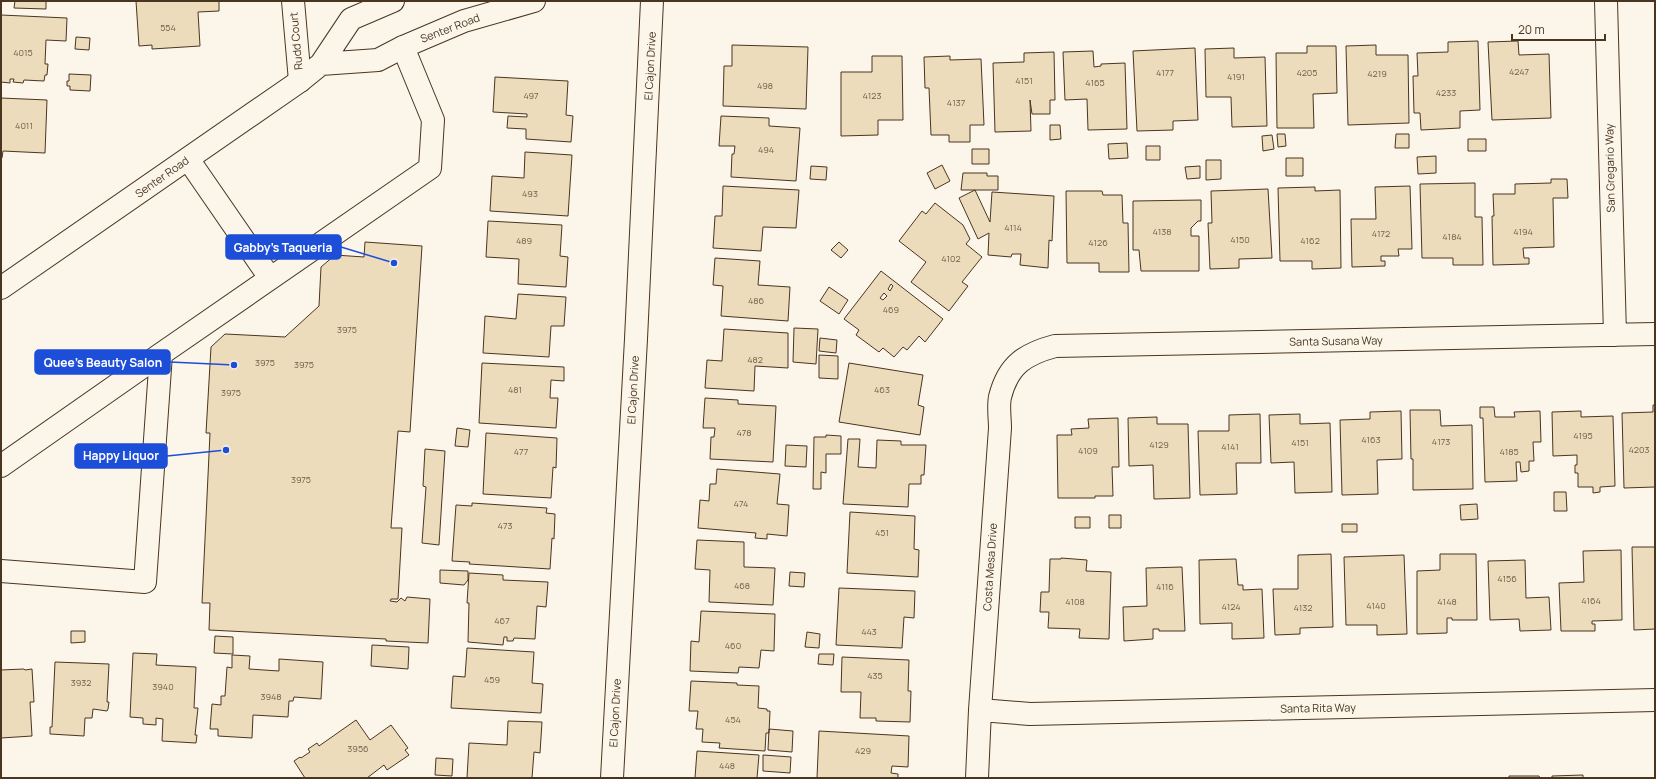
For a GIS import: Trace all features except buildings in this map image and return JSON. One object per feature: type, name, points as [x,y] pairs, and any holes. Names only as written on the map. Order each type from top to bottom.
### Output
[{"type":"street","name":"Rudd Court","points":[[293,1],[300,81]]},
{"type":"street","name":"Senter Road","points":[[1,288],[300,81],[321,64],[351,19],[393,1]]},
{"type":"street","name":"Senter Road","points":[[321,64],[378,60],[403,47],[464,21],[534,1]]},
{"type":"street","name":"El Cajon Drive","points":[[612,778],[636,347],[652,1]]},
{"type":"street","name":"San Gregario Way","points":[[1606,1],[1615,335]]},
{"type":"street","points":[[1,466],[430,168],[433,120],[403,47]]},
{"type":"street","points":[[188,159],[270,278]]},
{"type":"street","name":"Santa Susana Way","points":[[1020,361],[1036,351],[1055,346],[1655,334]]},
{"type":"street","points":[[1,571],[145,582],[161,354]]},
{"type":"street","name":"Costa Mesa Drive","points":[[977,778],[980,710],[1000,428],[1000,398],[1009,376],[1020,361]]},
{"type":"street","name":"Santa Rita Way","points":[[980,710],[1038,714],[1655,700]]},
{"type":"place","name":"Gabby's Taqueria","points":[[394,263]]},
{"type":"place","name":"Quee’s Beauty Salon","points":[[234,365]]},
{"type":"place","name":"Happy Liquor","points":[[226,450]]}]
